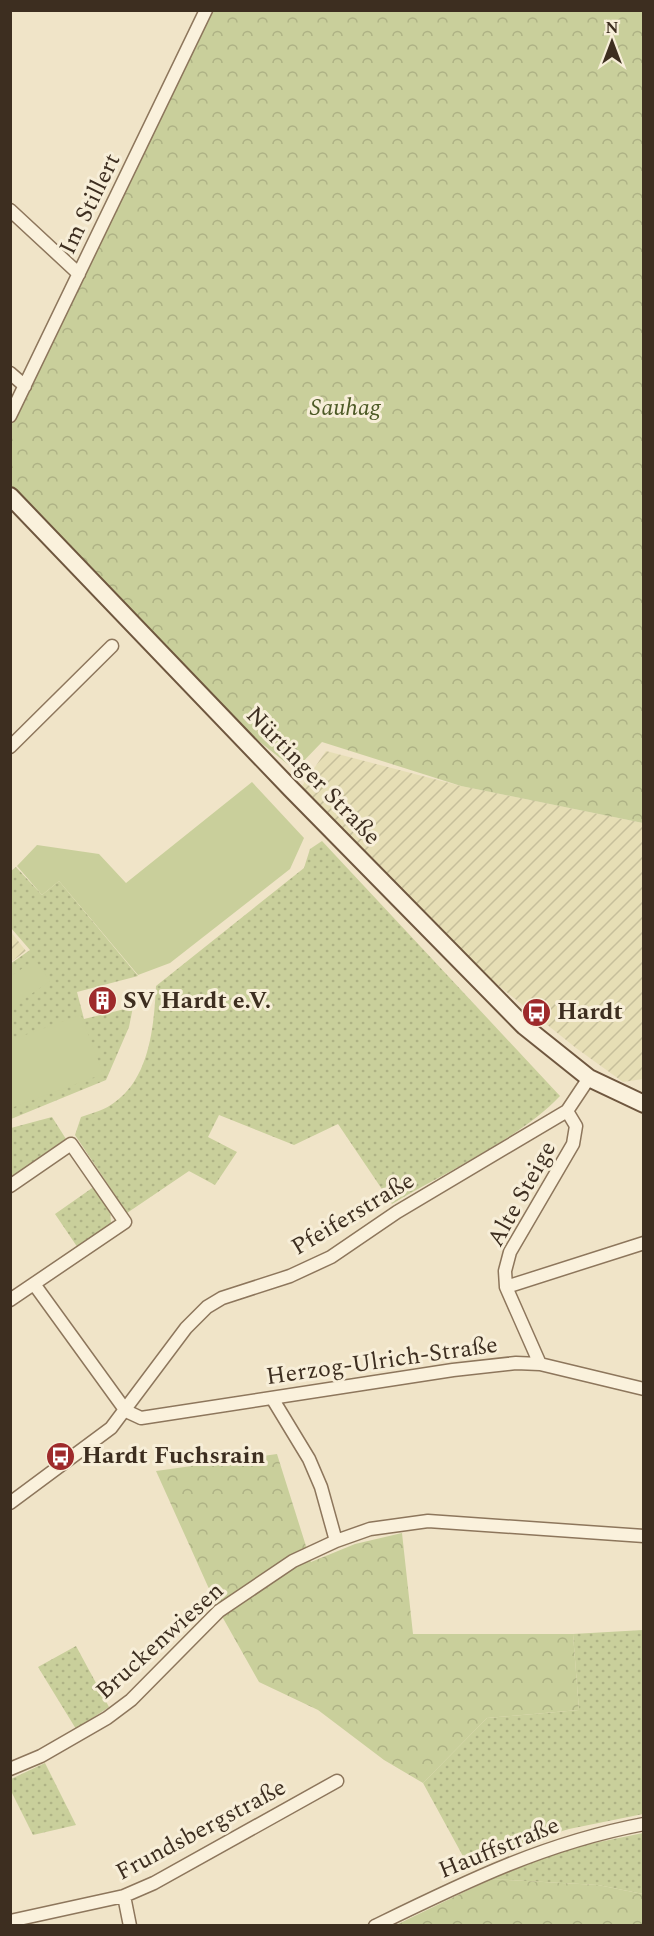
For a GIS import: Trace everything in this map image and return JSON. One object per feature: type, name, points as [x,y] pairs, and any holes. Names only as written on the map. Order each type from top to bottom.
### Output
[{"type":"main road","name":"Nürtinger Straße","points":[[10,496],[524,1026],[589,1078],[644,1104]]},
{"type":"street","name":"Im Stillert","points":[[10,416],[206,10]]},
{"type":"street","points":[[10,210],[79,274]]},
{"type":"street","points":[[10,373],[25,386]]},
{"type":"street","points":[[10,747],[112,646]]},
{"type":"street","name":"Pfeiferstraße","points":[[10,1503],[111,1428],[126,1411],[186,1328],[207,1307],[222,1298],[290,1276],[331,1257],[397,1212],[567,1111],[589,1078]]},
{"type":"street","name":"Alte Steige","points":[[540,1364],[506,1287],[505,1270],[510,1252],[573,1143],[576,1126],[567,1111]]},
{"type":"street","points":[[10,1186],[71,1144],[125,1222],[10,1300]]},
{"type":"street","points":[[506,1287],[644,1243]]},
{"type":"street","points":[[34,1284],[126,1411]]},
{"type":"street","name":"Herzog-Ulrich-Straße","points":[[126,1411],[141,1418],[453,1370],[516,1363],[540,1364],[644,1389]]},
{"type":"street","points":[[272,1398],[309,1459],[321,1487],[336,1541]]},
{"type":"street","points":[[10,1489],[24,1491]]},
{"type":"street","name":"Bruckenwiesen","points":[[10,1769],[41,1756],[107,1718],[146,1686],[219,1611],[293,1561],[336,1541],[370,1529],[428,1521],[644,1536]]},
{"type":"street","name":"Frundsbergstraße","points":[[10,1922],[124,1896],[154,1883],[337,1781]]},
{"type":"street","name":"Hauffstraße","points":[[375,1926],[526,1856],[567,1841],[644,1824]]},
{"type":"street","points":[[124,1896],[130,1926]]},
{"type":"shaded area","points":[[326,751],[461,786],[643,823],[643,1079],[623,1082],[576,1048],[478,969],[302,786]]},
{"type":"shaded area","points":[[11,932],[26,951],[10,962]]},
{"type":"green space","name":"Sauhag","points":[[206,11],[643,11],[643,823],[461,786],[322,742],[295,770],[206,699],[11,496],[10,416]]},
{"type":"green space","points":[[252,782],[304,838],[290,869],[170,963],[138,975],[59,881],[42,895],[17,866],[37,845],[99,854],[126,883]]},
{"type":"green space","points":[[322,841],[560,1096],[524,1127],[503,1141],[392,1204],[338,1124],[294,1145],[219,1115],[208,1137],[237,1152],[215,1185],[189,1171],[127,1213],[75,1135],[81,1117],[111,1105],[127,1091],[136,1079],[148,1049],[154,1017],[156,986],[304,868],[310,849]]},
{"type":"green space","points":[[16,867],[42,895],[59,881],[138,976],[77,992],[84,1019],[133,1007],[129,1027],[106,1080],[11,1119],[10,964],[30,950],[11,928],[11,871]]},
{"type":"green space","points":[[35,960],[50,981],[11,1008],[11,976]]},
{"type":"green space","points":[[81,1015],[103,1074],[11,1108],[11,1040]]},
{"type":"green space","points":[[52,1117],[66,1139],[11,1177],[11,1128]]},
{"type":"green space","points":[[95,1186],[110,1210],[111,1223],[78,1248],[55,1214]]},
{"type":"green space","points":[[277,1454],[311,1562],[355,1544],[402,1533],[413,1634],[573,1634],[579,1710],[487,1718],[423,1783],[384,1760],[318,1710],[259,1682],[219,1611],[156,1471]]},
{"type":"green space","points":[[643,1630],[643,1814],[569,1829],[529,1841],[470,1869],[423,1783],[487,1718],[579,1710],[573,1634]]},
{"type":"green space","points":[[76,1646],[109,1707],[76,1729],[38,1667]]},
{"type":"green space","points":[[45,1763],[76,1825],[33,1835],[11,1791],[11,1779]]},
{"type":"green space","points":[[643,1833],[643,1894],[598,1885],[491,1879],[570,1848]]},
{"type":"green space","points":[[491,1879],[598,1885],[643,1894],[643,1925],[396,1925]]},
{"type":"place","name":"SV Hardt e.V.","points":[[102,1001]]},
{"type":"place","name":"Hardt","points":[[536,1012]]},
{"type":"place","name":"Hardt Fuchsrain","points":[[61,1456]]}]
